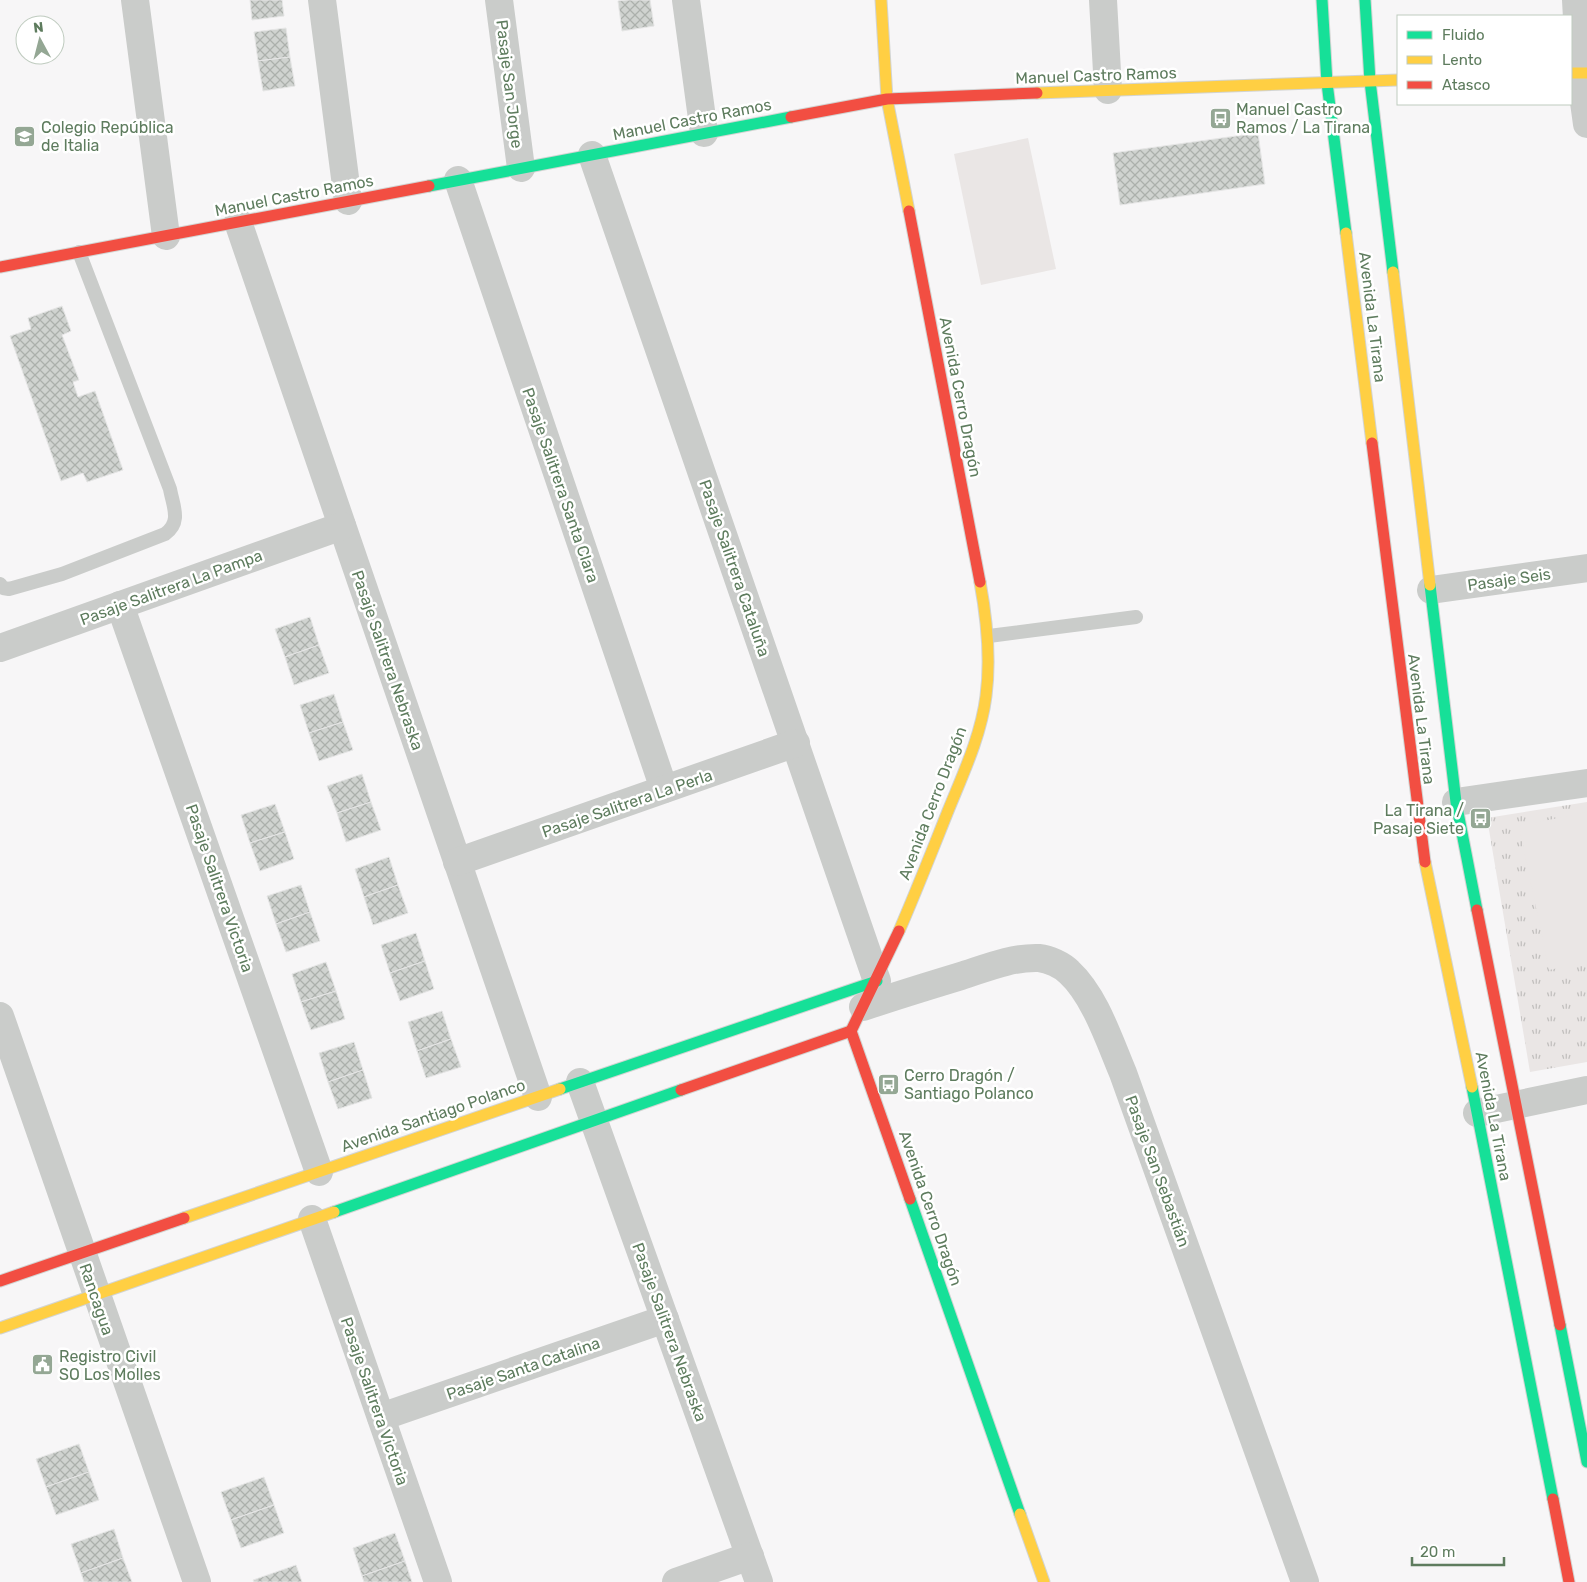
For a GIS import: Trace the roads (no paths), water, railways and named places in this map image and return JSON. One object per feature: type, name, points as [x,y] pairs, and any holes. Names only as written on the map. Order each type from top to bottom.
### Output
[{"type":"main road","name":"Avenida Cerro Dragón","points":[[881,0],[887,98],[984,603],[989,636],[989,670],[986,699],[962,777],[931,857],[857,1019],[1044,1582]]},
{"type":"main road","name":"Avenida La Tirana","points":[[1322,0],[1327,82],[1423,854],[1477,1113],[1569,1582]]},
{"type":"main road","name":"Avenida La Tirana","points":[[1365,0],[1370,81],[1456,802],[1587,1462]]},
{"type":"main road","name":"Manuel Castro Ramos","points":[[0,267],[887,98],[1397,80]]},
{"type":"main road","name":"Avenida Santiago Polanco","points":[[0,1281],[876,981]]},
{"type":"main road","points":[[0,1328],[594,1120],[857,1019]]},
{"type":"street","points":[[135,0],[166,236]]},
{"type":"street","points":[[322,0],[348,201]]},
{"type":"street","name":"Pasaje San Jorge","points":[[499,0],[521,168]]},
{"type":"street","points":[[686,0],[704,133]]},
{"type":"street","points":[[1103,0],[1108,90]]},
{"type":"street","points":[[1576,0],[1579,73],[1587,124]]},
{"type":"street","name":"Pasaje Salitrera Cataluña","points":[[592,155],[796,743],[876,981]]},
{"type":"street","name":"Pasaje Salitrera Santa Clara","points":[[458,180],[664,789]]},
{"type":"street","name":"Pasaje Salitrera Nebraska","points":[[238,222],[538,1096]]},
{"type":"street","name":"Pasaje Salitrera La Pampa","points":[[0,648],[342,526]]},
{"type":"street","name":"Pasaje Seis","points":[[1431,590],[1587,568]]},
{"type":"street","name":"Pasaje Salitrera Victoria","points":[[120,605],[319,1172]]},
{"type":"street","name":"Pasaje Salitrera La Perla","points":[[457,862],[796,743]]},
{"type":"street","points":[[1456,802],[1587,783]]},
{"type":"street","name":"Pasaje San Sebastián","points":[[857,1019],[1000,964],[1025,959],[1041,958],[1056,963],[1069,971],[1083,987],[1123,1073],[1305,1582]]},
{"type":"street","name":"Rancagua","points":[[0,1016],[197,1582]]},
{"type":"street","name":"Pasaje Salitrera Nebraska","points":[[580,1082],[759,1582]]},
{"type":"street","points":[[1477,1113],[1587,1090]]},
{"type":"street","name":"Pasaje Salitrera Victoria","points":[[312,1219],[438,1582]]},
{"type":"street","name":"Pasaje Santa Catalina","points":[[381,1417],[665,1319]]},
{"type":"street","points":[[676,1582],[750,1556]]},
{"type":"lane","points":[[0,584],[3,588],[9,589],[62,574],[165,534],[173,528],[176,521],[170,489],[79,252]]},
{"type":"lane","points":[[989,636],[1136,616]]},
{"type":"place","name":"Manuel Castro Ramos / La Tirana","points":[[1220,118]]},
{"type":"place","name":"Colegio República de Italia","points":[[25,136]]},
{"type":"place","name":"La Tirana / Pasaje Siete","points":[[1480,819]]},
{"type":"place","name":"Cerro Dragón / Santiago Polanco","points":[[888,1084]]},
{"type":"place","name":"Registro Civil SO Los Molles","points":[[43,1365]]}]
